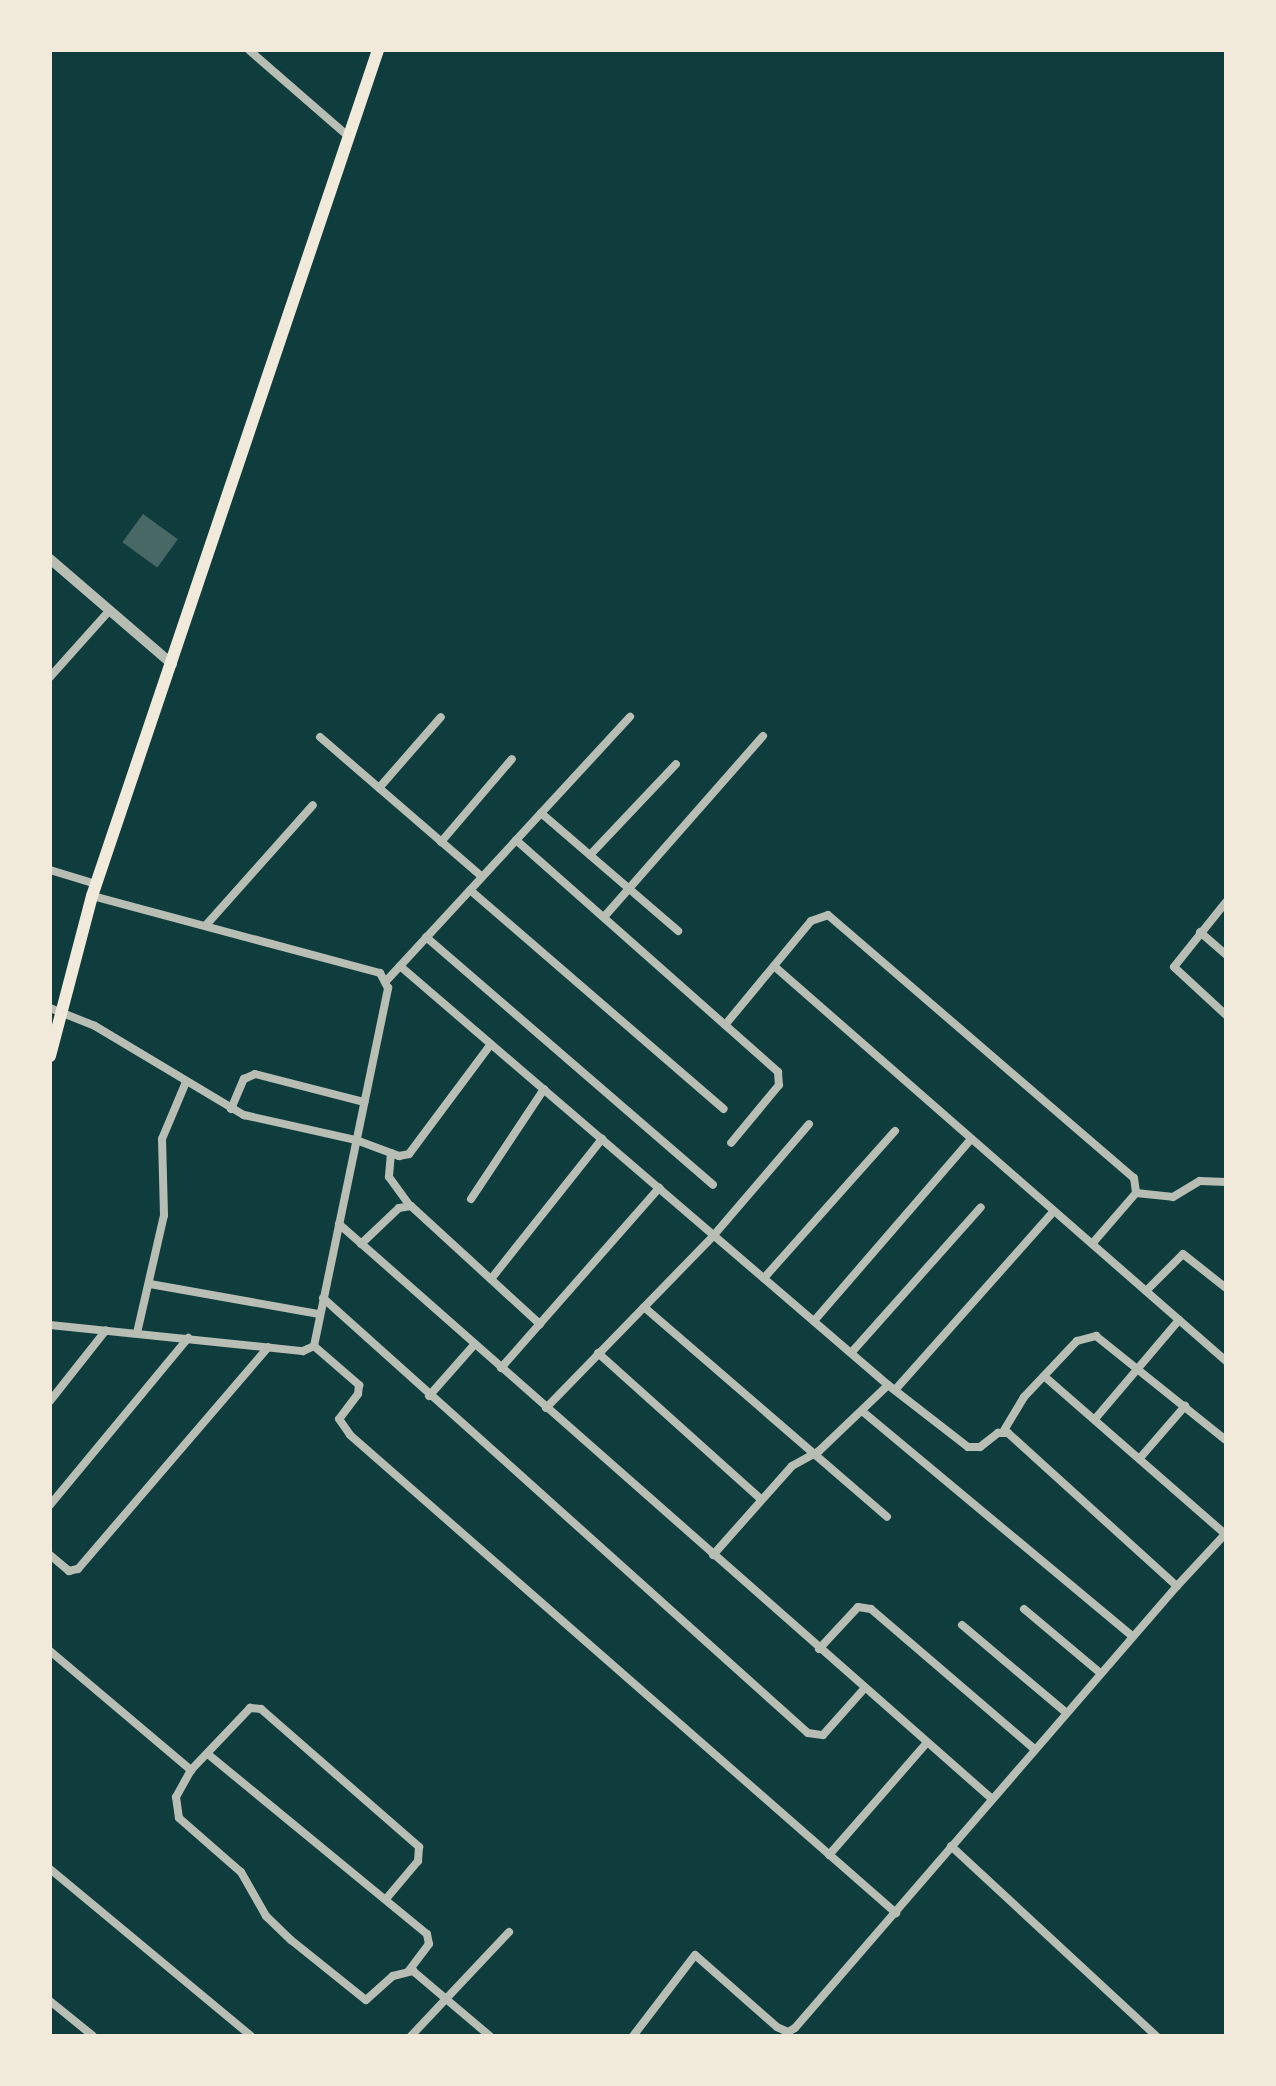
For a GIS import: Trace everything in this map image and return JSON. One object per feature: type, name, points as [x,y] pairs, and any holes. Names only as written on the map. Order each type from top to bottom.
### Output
[{"type":"main road","points":[[50,1056],[56,1010],[94,890],[378,50]]},
{"type":"street","points":[[249,50],[349,137]]},
{"type":"street","points":[[50,559],[172,664]]},
{"type":"street","points":[[50,677],[110,610]]},
{"type":"street","points":[[379,788],[441,717]]},
{"type":"street","points":[[314,1346],[388,979],[630,717]]},
{"type":"street","points":[[604,917],[763,736]]},
{"type":"street","points":[[320,737],[482,877]]},
{"type":"street","points":[[441,842],[512,759]]},
{"type":"street","points":[[590,855],[676,764]]},
{"type":"street","points":[[207,924],[313,805]]},
{"type":"street","points":[[541,813],[678,931]]},
{"type":"street","points":[[516,840],[782,1079],[731,1143]]},
{"type":"street","points":[[50,870],[94,890],[388,979]]},
{"type":"street","points":[[470,890],[724,1109]]},
{"type":"street","points":[[1226,902],[1175,963],[1176,972],[1226,1015]]},
{"type":"street","points":[[725,1025],[816,916],[828,915],[1134,1178],[1136,1193],[1092,1244]]},
{"type":"street","points":[[1200,932],[1226,955]]},
{"type":"street","points":[[426,937],[713,1185]]},
{"type":"street","points":[[400,966],[851,1353],[968,1447],[980,1447],[1003,1432],[1044,1376],[1086,1336],[1096,1336],[1138,1367],[1226,1440]]},
{"type":"street","points":[[774,966],[1226,1361]]},
{"type":"street","points":[[56,1010],[231,1109],[261,1121],[356,1140],[391,1153],[409,1154],[491,1044]]},
{"type":"street","points":[[231,1109],[244,1079],[255,1074],[364,1102]]},
{"type":"street","points":[[137,1333],[166,1201],[162,1139],[186,1082]]},
{"type":"street","points":[[471,1199],[544,1089]]},
{"type":"street","points":[[546,1408],[714,1235],[809,1124]]},
{"type":"street","points":[[764,1278],[895,1131]]},
{"type":"street","points":[[491,1279],[602,1139]]},
{"type":"street","points":[[814,1321],[971,1139]]},
{"type":"street","points":[[391,1153],[389,1177],[409,1205],[540,1324]]},
{"type":"street","points":[[1136,1193],[1173,1197],[1200,1181],[1226,1182]]},
{"type":"street","points":[[501,1368],[659,1188]]},
{"type":"street","points":[[361,1244],[399,1208],[409,1205]]},
{"type":"street","points":[[851,1353],[981,1207]]},
{"type":"street","points":[[713,1555],[792,1466],[813,1454],[892,1387],[1054,1211]]},
{"type":"street","points":[[339,1224],[926,1744],[991,1798]]},
{"type":"street","points":[[1146,1291],[1183,1254],[1226,1288]]},
{"type":"street","points":[[150,1284],[319,1314]]},
{"type":"street","points":[[323,1298],[808,1733],[823,1735],[864,1689]]},
{"type":"street","points":[[644,1307],[887,1517]]},
{"type":"street","points":[[1095,1419],[1179,1320]]},
{"type":"street","points":[[50,1325],[303,1351],[314,1346]]},
{"type":"street","points":[[50,1401],[106,1330]]},
{"type":"street","points":[[50,1505],[188,1338]]},
{"type":"street","points":[[429,1396],[474,1345]]},
{"type":"street","points":[[314,1346],[359,1385],[339,1419],[350,1435],[896,1913]]},
{"type":"street","points":[[50,1555],[69,1571],[78,1569],[268,1347]]},
{"type":"street","points":[[598,1353],[761,1499]]},
{"type":"street","points":[[633,2036],[695,1955],[788,2032],[896,1913],[1064,1711],[1225,1534],[1044,1376]]},
{"type":"street","points":[[1140,1458],[1185,1406]]},
{"type":"street","points":[[862,1411],[1132,1636]]},
{"type":"street","points":[[1003,1432],[1177,1586]]},
{"type":"street","points":[[819,1649],[858,1607],[871,1609],[1033,1748]]},
{"type":"street","points":[[1024,1609],[1099,1672]]},
{"type":"street","points":[[962,1625],[1064,1711]]},
{"type":"street","points":[[50,1651],[191,1770]]},
{"type":"street","points":[[209,1755],[430,1938],[409,1971],[393,1976],[372,1997],[360,1998],[266,1916],[241,1872],[179,1818],[176,1797],[191,1770],[209,1755],[250,1708],[261,1709],[419,1847],[418,1861],[386,1899]]},
{"type":"street","points":[[829,1855],[926,1744]]},
{"type":"street","points":[[951,1846],[1156,2036]]},
{"type":"street","points":[[50,1869],[251,2036]]},
{"type":"street","points":[[411,2036],[509,1932]]},
{"type":"street","points":[[409,1971],[447,1997],[484,2034]]},
{"type":"street","points":[[50,2001],[93,2036]]},
{"type":"building","points":[[143,514],[178,539],[157,568],[122,542]]}]
